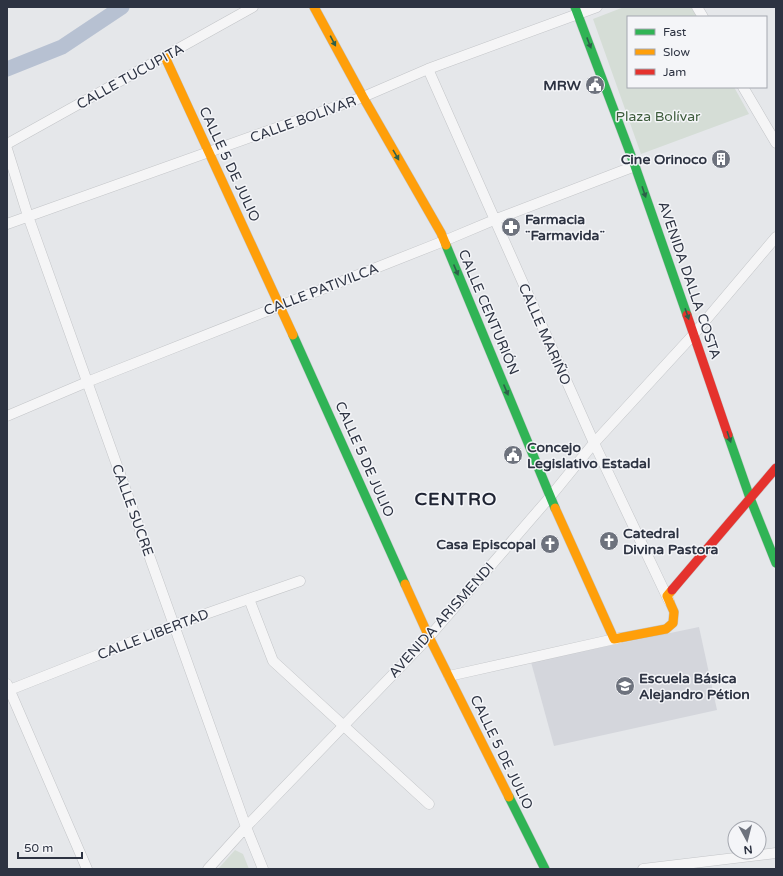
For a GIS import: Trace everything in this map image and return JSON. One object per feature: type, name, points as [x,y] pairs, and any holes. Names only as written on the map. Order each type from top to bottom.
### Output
[{"type":"street","name":"CALLE TUCUPITA","points":[[7,144],[253,7]]},
{"type":"street","name":"CALLE CENTURIÓN","points":[[314,7],[444,241],[550,496],[614,639]]},
{"type":"street","name":"CALLE BOLÍVAR","points":[[7,224],[363,97],[577,11],[597,7]]},
{"type":"street","points":[[698,7],[702,16]]},
{"type":"street","name":"AVENIDA DALLA COSTA","points":[[577,11],[635,166],[750,498],[776,563]]},
{"type":"street","name":"CALLE 5 DE JULIO","points":[[165,57],[280,305],[429,637],[545,869]]},
{"type":"street","name":"CALLE MARIÑO","points":[[428,70],[594,442],[674,612],[673,623],[666,629],[614,639],[449,676]]},
{"type":"street","points":[[744,88],[776,143]]},
{"type":"street","name":"CALLE SUCRE","points":[[7,149],[28,216],[87,382],[246,826],[263,869]]},
{"type":"street","name":"CALLE PATIVILCA","points":[[7,416],[87,382],[280,305],[635,166]]},
{"type":"street","name":"AVENIDA ARISMENDI","points":[[208,869],[246,826],[429,637],[550,496],[594,442],[694,334],[776,237]]},
{"type":"street","points":[[667,596],[776,468]]},
{"type":"street","name":"CALLE LIBERTAD","points":[[8,688],[174,625],[300,581]]},
{"type":"street","points":[[249,599],[273,660],[429,804]]},
{"type":"street","points":[[8,688],[87,869]]},
{"type":"street","points":[[643,869],[776,853]]},
{"type":"shaded area","name":"Escuela Básica Alejandro Pétion","points":[[699,627],[717,710],[554,746],[531,662]]},
{"type":"green space","name":"Plaza Bolívar","points":[[624,7],[692,7],[696,16],[627,16],[627,88],[735,88],[749,114],[641,154],[593,19]]},
{"type":"green space","points":[[235,850],[243,854],[249,869],[218,869]]},
{"type":"waterway","points":[[7,69],[62,47],[122,7]]},
{"type":"traffic: fast","points":[[575,7],[635,166],[687,315]]},
{"type":"traffic: fast","points":[[446,245],[555,508]]},
{"type":"traffic: fast","points":[[293,335],[405,584]]},
{"type":"traffic: fast","points":[[728,435],[750,498],[776,563]]},
{"type":"traffic: fast","points":[[509,797],[545,869]]},
{"type":"traffic: slow","points":[[314,7],[363,97],[441,233],[446,245]]},
{"type":"traffic: slow","points":[[165,57],[293,335]]},
{"type":"traffic: slow","points":[[555,508],[614,639],[666,629],[673,623],[674,612],[667,596],[672,590]]},
{"type":"traffic: slow","points":[[405,584],[429,637],[509,797]]},
{"type":"traffic: jam","points":[[687,315],[728,435]]},
{"type":"traffic: jam","points":[[672,590],[776,468]]},
{"type":"place","name":"MRW","points":[[595,85]]},
{"type":"place","name":"Cine Orinoco","points":[[721,159]]},
{"type":"place","name":"Farmacia ¨Farmavida¨","points":[[511,227]]},
{"type":"place","name":"Concejo Legislativo Estadal","points":[[513,455]]},
{"type":"place","name":"Catedral Divina Pastora","points":[[609,541]]},
{"type":"place","name":"Casa Episcopal","points":[[550,544]]},
{"type":"place","name":"Escuela Básica Alejandro Pétion","points":[[625,686]]},
{"type":"district","name":"CENTRO","points":[[456,499]]}]
